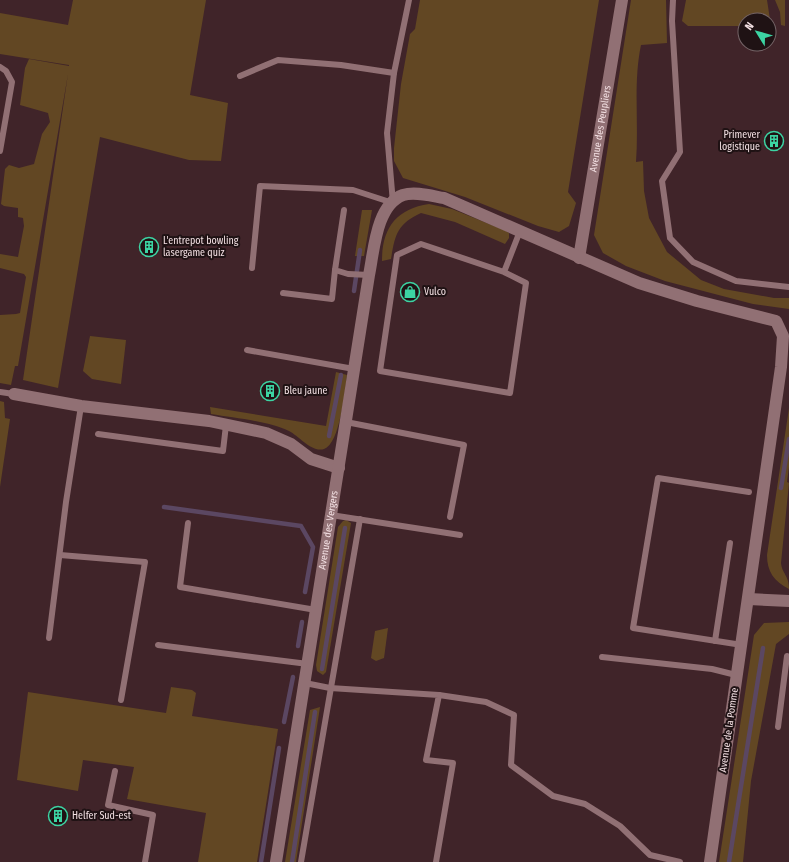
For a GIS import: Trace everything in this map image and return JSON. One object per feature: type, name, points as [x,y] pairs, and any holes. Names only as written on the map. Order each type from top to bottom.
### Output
[{"type":"street","name":"Avenue des Peupliers","points":[[579,258],[622,0]]},
{"type":"street","points":[[393,202],[403,195],[415,194],[444,198],[638,283],[697,302],[776,321],[786,335]]},
{"type":"street","name":"Avenue des Vergers","points":[[276,862],[369,275],[380,220],[393,202]]},
{"type":"street","name":"Avenue de la Pomme","points":[[710,862],[786,335]]},
{"type":"street","points":[[14,394],[81,406],[226,425],[266,433],[291,444],[310,459],[339,468]]},
{"type":"street","points":[[749,599],[789,601]]},
{"type":"lane","points":[[252,268],[260,186],[353,190],[393,202],[387,133],[394,73],[409,0]]},
{"type":"lane","points":[[674,0],[672,21],[680,152],[662,181],[670,238],[693,262],[736,281],[789,287]]},
{"type":"lane","points":[[240,76],[278,60],[341,65],[394,73]]},
{"type":"lane","points":[[0,67],[6,70],[12,82],[0,151]]},
{"type":"lane","points":[[283,293],[332,299],[344,210]]},
{"type":"lane","points":[[504,272],[520,231]]},
{"type":"lane","points":[[421,244],[504,272],[526,283],[510,393],[380,371],[397,255],[421,244]]},
{"type":"lane","points":[[335,270],[348,274],[369,275]]},
{"type":"lane","points":[[247,350],[354,369]]},
{"type":"lane","points":[[0,392],[14,394]]},
{"type":"lane","points":[[50,638],[81,406]]},
{"type":"lane","points":[[346,422],[464,445],[450,517]]},
{"type":"lane","points":[[98,434],[223,451],[226,425]]},
{"type":"lane","points":[[742,645],[633,628],[658,478],[749,492]]},
{"type":"lane","points":[[331,515],[460,534]]},
{"type":"lane","points":[[301,862],[360,519]]},
{"type":"lane","points":[[188,523],[180,587],[316,610]]},
{"type":"lane","points":[[715,641],[730,543]]},
{"type":"lane","points":[[60,555],[145,562],[121,700]]},
{"type":"lane","points":[[158,645],[308,664]]},
{"type":"lane","points":[[778,727],[787,656],[789,656]]},
{"type":"lane","points":[[602,657],[712,669],[736,675]]},
{"type":"lane","points":[[305,683],[330,688],[439,695],[486,702],[514,715],[510,765],[553,796],[585,804],[620,826],[650,855],[680,862]]},
{"type":"lane","points":[[436,862],[453,763],[426,760],[439,695]]},
{"type":"lane","points":[[115,770],[108,805],[153,815],[145,862]]},
{"type":"shaded area","points":[[73,0],[206,0],[190,95],[228,103],[221,161],[189,160],[100,137],[58,388],[23,380],[68,74],[18,366],[15,366],[11,385],[0,383],[0,315],[20,313],[26,277],[24,274],[0,268],[0,254],[18,257],[24,226],[23,218],[18,217],[18,208],[4,206],[1,204],[5,169],[9,165],[19,168],[34,164],[42,134],[50,122],[48,113],[20,105],[25,68],[29,59],[69,65],[0,54],[0,13],[68,25]]},
{"type":"shaded area","points":[[420,0],[599,0],[568,192],[576,203],[569,226],[559,232],[538,226],[465,197],[403,178],[394,161],[394,148],[401,84],[410,34],[415,29]]},
{"type":"shaded area","points":[[631,0],[666,0],[667,43],[641,45],[637,74],[636,162],[643,161],[644,191],[649,218],[667,252],[701,280],[724,289],[774,298],[789,298],[789,309],[753,304],[665,281],[626,266],[603,253],[594,235]]},
{"type":"shaded area","points":[[686,0],[767,0],[769,12],[737,12],[737,26],[688,26],[682,21]]},
{"type":"shaded area","points":[[775,0],[785,0],[785,26],[781,25],[780,12]]},
{"type":"shaded area","points":[[429,204],[452,209],[504,230],[509,233],[509,238],[505,244],[455,222],[421,213],[407,221],[402,226],[398,231],[394,243],[391,259],[382,261],[385,239],[393,222],[408,210]]},
{"type":"shaded area","points":[[362,210],[372,210],[364,256],[355,256]]},
{"type":"shaded area","points":[[90,336],[126,340],[121,384],[92,379],[83,371]]},
{"type":"shaded area","points":[[336,372],[347,375],[343,404],[338,427],[334,437],[330,445],[324,449],[315,449],[293,433],[281,428],[251,420],[211,414],[210,407],[326,426]]},
{"type":"shaded area","points":[[0,401],[4,402],[5,418],[10,419],[0,487]]},
{"type":"shaded area","points":[[789,408],[789,467],[787,482],[789,483],[781,563],[789,584],[789,589],[779,583],[772,575],[768,566],[767,555]]},
{"type":"shaded area","points":[[346,520],[351,523],[326,672],[323,675],[317,671],[316,665],[338,527],[343,521]]},
{"type":"shaded area","points":[[789,622],[789,634],[776,644],[751,781],[743,862],[719,862],[754,635],[764,623]]},
{"type":"shaded area","points":[[388,628],[384,658],[376,661],[371,658],[375,631]]},
{"type":"shaded area","points":[[171,687],[192,690],[196,693],[192,716],[278,729],[257,862],[198,862],[206,813],[127,799],[134,767],[83,760],[78,791],[17,780],[28,692],[166,713]]},
{"type":"shaded area","points":[[320,707],[296,862],[285,862],[310,710]]},
{"type":"waterway","points":[[354,291],[360,250]]},
{"type":"waterway","points":[[329,436],[341,375]]},
{"type":"waterway","points":[[781,488],[789,439]]},
{"type":"waterway","points":[[164,507],[301,526],[313,547],[305,592]]},
{"type":"waterway","points":[[322,669],[345,528]]},
{"type":"waterway","points":[[298,646],[302,622]]},
{"type":"waterway","points":[[729,862],[763,648]]},
{"type":"waterway","points":[[284,722],[293,677]]},
{"type":"waterway","points":[[292,862],[315,712]]},
{"type":"waterway","points":[[261,862],[279,748]]},
{"type":"place","name":"Primever logistique","points":[[774,141]]},
{"type":"place","name":"L'entrepot bowling lasergame quiz","points":[[149,247]]},
{"type":"place","name":"Vulco","points":[[410,292]]},
{"type":"place","name":"Bleu jaune","points":[[270,391]]},
{"type":"place","name":"Helfer Sud-est","points":[[58,816]]}]
